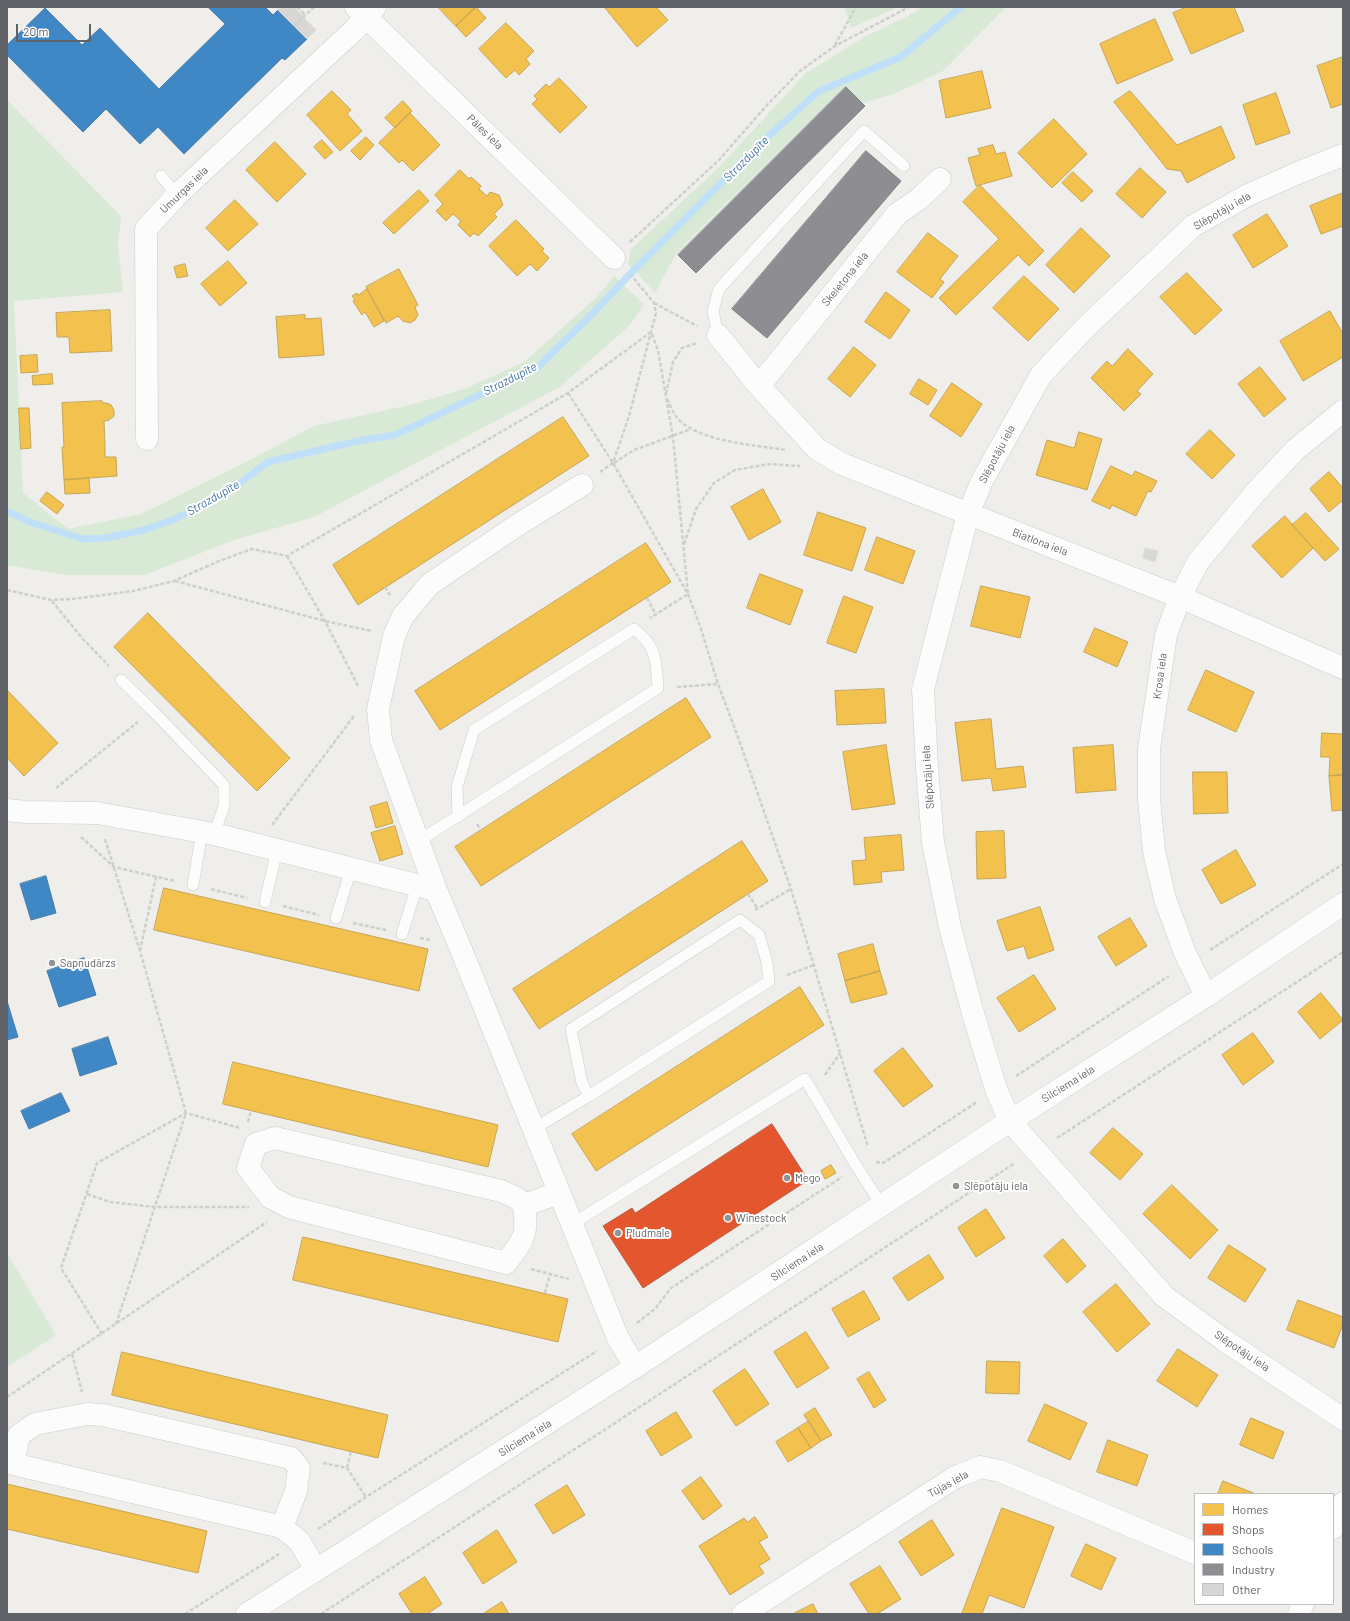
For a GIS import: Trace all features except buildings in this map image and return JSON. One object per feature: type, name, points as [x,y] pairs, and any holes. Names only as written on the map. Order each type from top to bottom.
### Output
[{"type":"street","name":"Umurgas iela","points":[[147,439],[146,229],[177,195],[366,10]]},
{"type":"street","name":"Pāles iela","points":[[366,10],[506,152],[614,258]]},
{"type":"street","name":"Slēpotāju iela","points":[[1343,155],[1248,195],[1193,226],[1085,328],[1041,375],[982,481],[968,514],[923,689],[933,842],[950,927],[972,1010],[996,1089],[1010,1121],[1164,1296],[1224,1340],[1343,1419]]},
{"type":"street","name":"Skeletona iela","points":[[759,386],[897,214],[919,199],[940,179]]},
{"type":"street","name":"Biatlona iela","points":[[718,335],[759,386],[817,448],[842,464],[1180,597],[1343,668]]},
{"type":"street","name":"Krosa iela","points":[[1206,996],[1190,963],[1165,899],[1154,851],[1149,799],[1149,749],[1166,635],[1180,597],[1198,562],[1255,492],[1295,450],[1343,411]]},
{"type":"street","points":[[582,485],[516,526],[430,584],[403,616],[394,636],[372,705],[381,740],[417,842],[426,888],[460,947],[618,1338],[635,1367]]},
{"type":"street","points":[[17,811],[97,813],[208,833],[426,888]]},
{"type":"street","name":"Silciema iela","points":[[248,1614],[635,1367],[1010,1121],[1206,996],[1343,904]]},
{"type":"street","points":[[275,1138],[501,1191],[517,1198],[524,1205],[526,1225],[522,1241],[506,1263],[289,1208],[270,1197],[248,1168],[256,1144],[275,1138]]},
{"type":"street","points":[[524,1205],[560,1193]]},
{"type":"street","points":[[282,1526],[296,1491],[299,1468],[291,1458],[103,1415],[87,1414],[35,1424],[19,1435],[13,1464],[282,1526],[299,1541],[316,1570]]},
{"type":"street","name":"Tūjas iela","points":[[743,1614],[954,1478],[980,1467],[1000,1471],[1194,1553]]},
{"type":"street","points":[[1334,1526],[1343,1503]]},
{"type":"lane","points":[[718,335],[713,311],[719,289],[864,130],[904,166]]},
{"type":"lane","points":[[161,176],[177,195]]},
{"type":"lane","points":[[417,842],[458,816],[658,688],[656,659],[646,638],[634,629],[474,730],[457,787],[458,816]]},
{"type":"lane","points":[[121,680],[224,784],[224,806],[208,833],[193,885]]},
{"type":"lane","points":[[265,902],[267,847]]},
{"type":"lane","points":[[336,918],[351,869]]},
{"type":"lane","points":[[402,934],[426,888]]},
{"type":"lane","points":[[533,1129],[589,1096],[769,981],[767,962],[759,935],[740,920],[571,1029],[582,1083],[589,1096]]},
{"type":"lane","points":[[572,1224],[805,1079],[882,1206]]},
{"type":"path","points":[[297,7],[305,15]]},
{"type":"path","points":[[294,26],[314,7]]},
{"type":"path","points":[[835,46],[856,7]]},
{"type":"path","points":[[614,258],[719,160],[767,105],[800,71],[835,46],[909,7]]},
{"type":"path","points":[[641,286],[654,303],[689,323],[718,335]]},
{"type":"path","points":[[613,463],[630,416],[656,313],[654,303]]},
{"type":"path","points":[[7,590],[51,600],[73,599],[133,591],[174,581],[219,561],[252,549],[287,556],[568,393],[651,332]]},
{"type":"path","points":[[651,332],[658,350],[673,437],[688,594]]},
{"type":"path","points":[[718,335],[682,348],[673,362],[666,395],[676,417],[692,429],[726,441],[792,451],[817,448]]},
{"type":"path","points":[[568,393],[613,463],[688,594],[700,626],[718,684],[791,889],[873,1162]]},
{"type":"path","points":[[582,485],[634,450],[692,429]]},
{"type":"path","points":[[683,546],[696,509],[714,483],[735,470],[770,464],[802,466]]},
{"type":"path","points":[[267,847],[372,705],[326,621],[287,556]]},
{"type":"path","points":[[174,581],[326,621],[394,636]]},
{"type":"path","points":[[634,629],[688,594]]},
{"type":"path","points":[[647,598],[656,615]]},
{"type":"path","points":[[51,600],[96,653]]},
{"type":"path","points":[[658,688],[718,684]]},
{"type":"path","points":[[17,811],[152,710]]},
{"type":"path","points":[[54,813],[114,867],[460,947]]},
{"type":"path","points":[[97,813],[140,951],[186,1113],[116,1324]]},
{"type":"path","points":[[185,1614],[366,1497],[618,1338],[655,1309],[671,1288],[857,1167],[873,1162],[883,1163],[1343,864]]},
{"type":"path","points":[[140,951],[156,877]]},
{"type":"path","points":[[740,920],[791,889]]},
{"type":"path","points":[[748,894],[758,909]]},
{"type":"path","points":[[321,1614],[1035,1150],[1068,1131],[1343,952]]},
{"type":"path","points":[[769,981],[814,965]]},
{"type":"path","points":[[813,1093],[840,1052]]},
{"type":"path","points":[[102,1334],[61,1268],[98,1163],[186,1113],[275,1138]]},
{"type":"path","points":[[87,1194],[110,1202],[155,1207],[250,1207]]},
{"type":"path","points":[[7,1397],[289,1208]]},
{"type":"path","points":[[506,1263],[597,1286]]},
{"type":"path","points":[[545,1293],[550,1274]]},
{"type":"path","points":[[72,1354],[87,1414]]},
{"type":"path","points":[[347,1468],[351,1452]]},
{"type":"path","points":[[299,1468],[314,1461],[347,1468],[366,1497]]},
{"type":"green space","points":[[844,7],[898,7],[851,28]]},
{"type":"green space","points":[[922,7],[1006,7],[943,71],[891,95],[862,103],[800,131],[676,254],[655,293],[628,264],[631,249],[718,168],[806,73],[864,37],[910,15]]},
{"type":"green space","points":[[7,100],[121,216],[118,245],[123,292],[14,301],[23,493],[68,529],[141,514],[248,461],[314,426],[414,404],[467,388],[524,362],[597,297],[614,276],[644,304],[630,325],[560,387],[314,517],[234,540],[145,575],[65,575],[7,565]]},
{"type":"green space","points":[[7,1253],[56,1335],[7,1367]]},
{"type":"waterway","name":"Strazdupīte","points":[[7,511],[30,522],[83,539],[106,538],[144,530],[175,519],[232,489],[268,462],[358,441],[395,435],[537,368],[763,141],[819,91],[901,57],[961,7]]},
{"type":"place","name":"Sapņudārzs","points":[[52,963]]},
{"type":"place","name":"Mego","points":[[787,1178]]},
{"type":"place","name":"Slēpotāju iela","points":[[956,1186]]},
{"type":"place","name":"Winestock","points":[[728,1218]]},
{"type":"place","name":"Pludmale","points":[[618,1233]]}]
